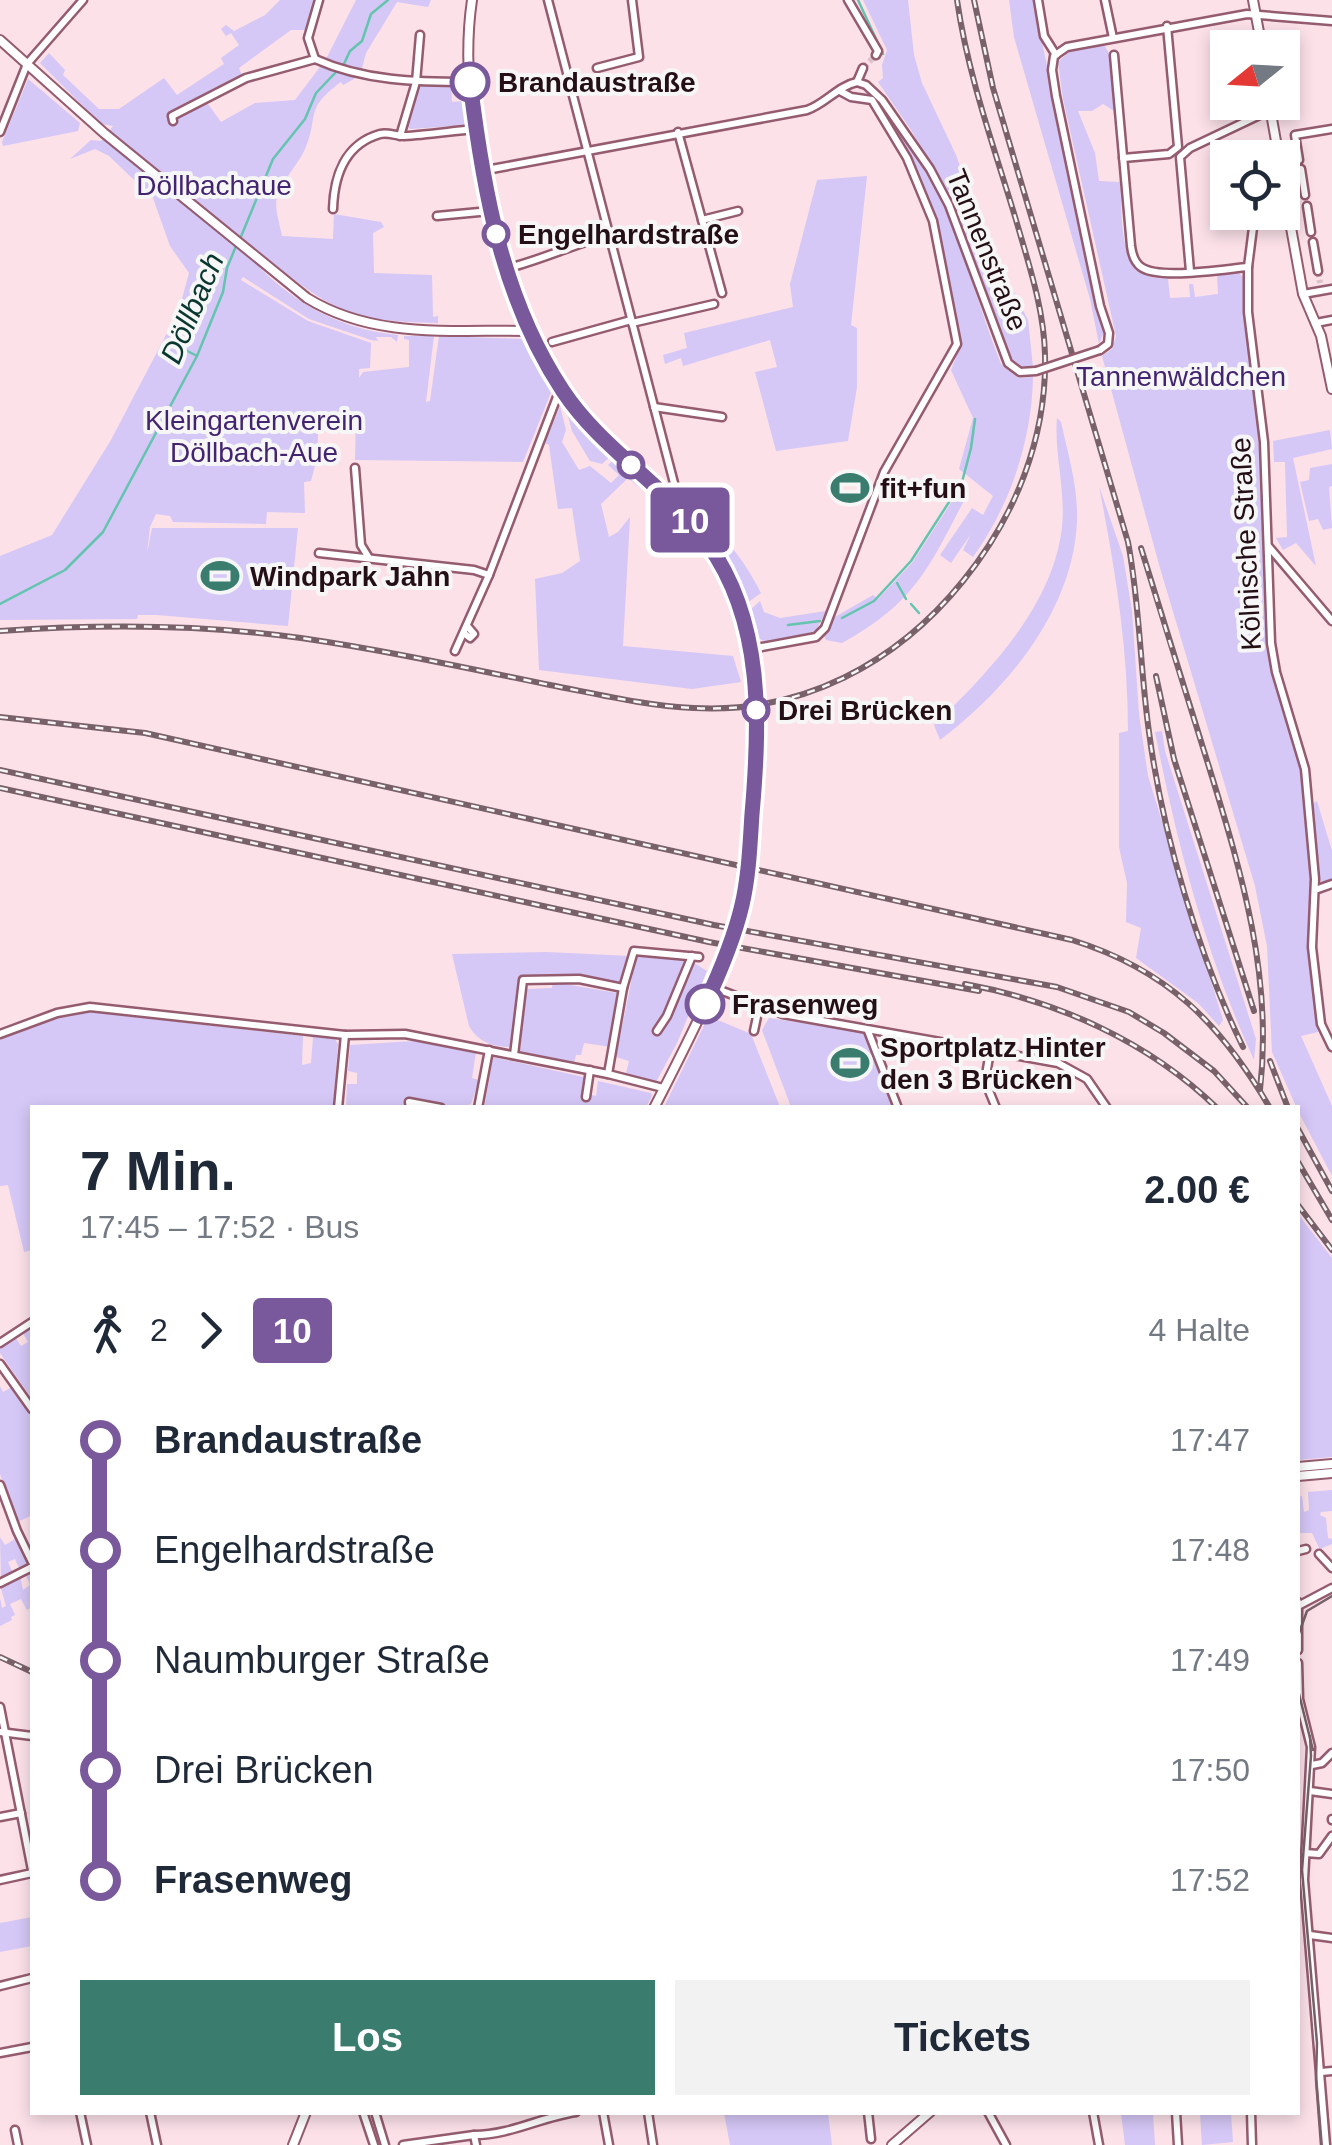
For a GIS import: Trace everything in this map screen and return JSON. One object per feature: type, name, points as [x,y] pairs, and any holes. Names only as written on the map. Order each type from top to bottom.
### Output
[{"type":"main road","points":[[474,0],[468,28],[475,128],[481,171],[505,270],[564,393],[603,439],[686,516],[720,562],[741,608],[751,649],[757,750],[742,903],[712,987],[655,1105]]},
{"type":"main road","points":[[1253,0],[1259,30]]},
{"type":"main road","points":[[0,40],[58,94],[214,224],[326,310],[365,324],[419,330],[532,331]]},
{"type":"main road","points":[[1291,230],[1303,294],[1316,323],[1332,389]]},
{"type":"main road","points":[[1300,1467],[1332,1464]]},
{"type":"main road","points":[[1300,1476],[1332,1474]]},
{"type":"main road","points":[[293,2145],[305,2115]]},
{"type":"main road","points":[[892,2145],[927,2115]]},
{"type":"street","points":[[0,132],[27,64],[83,0]]},
{"type":"street","points":[[315,59],[308,38],[319,0]]},
{"type":"street","points":[[548,0],[674,483],[665,496]]},
{"type":"street","points":[[597,68],[639,57],[632,0]]},
{"type":"street","points":[[848,0],[869,33],[878,51],[876,56]]},
{"type":"street","name":"Tannenstraße","points":[[857,82],[882,100],[930,168],[949,205],[1006,361],[1020,372],[1036,371],[1100,350],[1108,344],[1110,333],[1100,306],[1056,96],[1054,58],[1044,36],[1038,0]]},
{"type":"street","points":[[1105,0],[1113,38]]},
{"type":"street","points":[[1054,58],[1067,47],[1167,26],[1256,14],[1332,21]]},
{"type":"street","points":[[1167,26],[1190,271]]},
{"type":"street","points":[[400,136],[416,82],[420,35]]},
{"type":"street","points":[[1114,55],[1132,252],[1142,268],[1158,274],[1248,267]]},
{"type":"street","points":[[174,121],[172,116],[246,78],[315,59],[338,70],[416,82],[470,82]]},
{"type":"street","points":[[481,171],[806,110],[857,82],[864,68]]},
{"type":"street","points":[[751,649],[816,637],[825,628],[884,472],[958,344],[934,220],[906,158],[872,100],[840,91]]},
{"type":"street","points":[[1123,158],[1178,154],[1243,120]]},
{"type":"street","points":[[333,209],[338,173],[346,157],[384,133],[400,136],[475,128]]},
{"type":"street","points":[[1305,195],[1295,135],[1332,129]]},
{"type":"street","points":[[678,132],[722,293]]},
{"type":"street","points":[[1307,206],[1311,232]]},
{"type":"street","points":[[702,220],[738,210]]},
{"type":"street","points":[[437,216],[491,211]]},
{"type":"street","name":"Kölnische Straße","points":[[1253,230],[1248,267],[1250,333],[1264,442],[1272,658],[1305,769],[1314,887],[1312,948],[1321,1024],[1332,1047]]},
{"type":"street","points":[[505,270],[549,258],[558,250],[608,234]]},
{"type":"street","points":[[1313,242],[1318,271]]},
{"type":"street","points":[[1303,294],[1321,287],[1332,289]]},
{"type":"street","points":[[552,342],[714,304]]},
{"type":"street","points":[[1316,323],[1332,320]]},
{"type":"street","points":[[456,651],[557,397],[564,393]]},
{"type":"street","points":[[654,407],[722,417]]},
{"type":"street","points":[[356,468],[361,546],[370,559]]},
{"type":"street","points":[[1268,546],[1332,621]]},
{"type":"street","points":[[319,552],[489,575]]},
{"type":"street","points":[[1314,887],[1332,884]]},
{"type":"street","points":[[608,1074],[634,950],[696,956],[657,1031]]},
{"type":"street","points":[[514,1055],[523,980],[578,979],[623,988]]},
{"type":"street","points":[[712,987],[760,1007],[1048,1061],[1074,1070],[1092,1084],[1106,1105]]},
{"type":"street","points":[[0,1034],[57,1013],[90,1007],[345,1034],[405,1034],[663,1088]]},
{"type":"street","points":[[754,1031],[760,1007]]},
{"type":"street","points":[[867,1030],[897,1105]]},
{"type":"street","points":[[338,1105],[345,1034]]},
{"type":"street","points":[[479,1105],[490,1050]]},
{"type":"street","points":[[990,1052],[985,1081],[995,1105]]},
{"type":"street","points":[[586,1097],[590,1070]]},
{"type":"street","points":[[0,1343],[30,1323]]},
{"type":"street","points":[[0,1364],[30,1406]]},
{"type":"street","points":[[0,1485],[30,1560]]},
{"type":"street","points":[[1320,1554],[1332,1568]]},
{"type":"street","points":[[0,1583],[30,1565]]},
{"type":"street","points":[[1300,1603],[1332,1588]]},
{"type":"street","points":[[1300,1699],[1312,1747],[1302,1859],[1326,2145]]},
{"type":"street","points":[[0,1707],[30,1861]]},
{"type":"street","points":[[2,1732],[30,1736]]},
{"type":"street","points":[[1312,1766],[1332,1753]]},
{"type":"street","points":[[1310,1790],[1332,1794]]},
{"type":"street","points":[[0,1817],[30,1820]]},
{"type":"street","points":[[1302,1859],[1319,1854],[1332,1836]]},
{"type":"street","points":[[0,1880],[30,1872]]},
{"type":"street","points":[[1310,1934],[1332,1938]]},
{"type":"street","points":[[0,1986],[30,1978]]},
{"type":"street","points":[[0,2053],[30,2047]]},
{"type":"street","points":[[1320,2072],[1332,2072]]},
{"type":"street","points":[[81,2115],[86,2145]]},
{"type":"street","points":[[151,2115],[157,2145]]},
{"type":"street","points":[[364,2115],[374,2145]]},
{"type":"street","points":[[375,2115],[384,2145]]},
{"type":"street","points":[[403,2145],[508,2132],[554,2115]]},
{"type":"street","points":[[604,2115],[609,2145]]},
{"type":"street","points":[[648,2115],[653,2145]]},
{"type":"street","points":[[868,2115],[872,2139]]},
{"type":"street","points":[[990,2115],[1006,2145]]},
{"type":"street","points":[[1093,2115],[1098,2145]]},
{"type":"street","points":[[1176,2115],[1178,2145]]},
{"type":"street","points":[[1250,2115],[1252,2145]]},
{"type":"street","points":[[15,2130],[18,2145]]},
{"type":"street","points":[[474,2135],[476,2145]]},
{"type":"green space","points":[[280,0],[314,0],[306,30],[291,30],[239,68],[242,76],[203,97],[221,122],[255,103],[295,100],[326,59],[356,0],[431,0],[428,7],[397,2],[366,53],[360,76],[354,75],[343,85],[341,82],[321,100],[305,149],[279,191],[276,206],[282,236],[333,239],[334,214],[381,222],[384,227],[373,233],[374,273],[432,275],[433,317],[438,316],[438,323],[384,320],[346,311],[311,292],[268,259],[260,268],[290,294],[323,314],[359,328],[398,335],[397,342],[391,337],[371,340],[309,319],[243,277],[241,280],[308,321],[371,343],[370,368],[359,369],[359,378],[363,372],[409,367],[409,340],[404,336],[434,336],[426,402],[430,401],[439,336],[526,339],[552,390],[523,462],[355,460],[356,412],[319,412],[317,458],[311,481],[304,482],[305,513],[267,512],[266,524],[173,522],[170,516],[156,514],[150,527],[147,554],[152,528],[298,528],[288,626],[157,615],[138,615],[137,619],[0,620],[0,556],[52,535],[111,440],[179,310],[189,273],[170,246],[153,198],[109,156],[95,149],[70,159],[91,140],[101,141],[113,126],[101,124],[40,63],[49,53],[65,70],[63,75],[99,109],[119,109],[164,78],[177,95],[224,64],[221,58],[239,45],[231,33],[226,36],[221,29],[226,25],[234,31],[265,15]]},
{"type":"green space","points":[[863,0],[908,0],[914,55],[922,83],[956,155],[981,226],[1028,320],[1033,367],[1019,366],[1011,358],[945,189],[878,82],[883,78],[887,50]]},
{"type":"green space","points":[[1009,0],[1033,0],[1104,332],[1099,344],[1090,299],[1014,37]]},
{"type":"green space","name":"Tannenwäldchen","points":[[1104,45],[1109,53],[1114,111],[1103,104],[1092,111],[1078,111],[1095,153],[1099,181],[1120,182],[1124,239],[1134,265],[1143,274],[1156,278],[1187,276],[1168,279],[1170,298],[1190,297],[1189,284],[1193,284],[1195,297],[1218,294],[1217,275],[1193,275],[1238,272],[1244,278],[1262,443],[1269,652],[1302,770],[1312,879],[1309,940],[1318,1032],[1301,1036],[1332,1106],[1332,1176],[1272,1052],[1267,946],[1255,886],[1160,568],[1102,356],[1112,349],[1116,336],[1063,99],[1058,62],[1069,52]]},
{"type":"green space","points":[[28,79],[80,123],[78,131],[3,146]]},
{"type":"green space","points":[[417,85],[451,85],[452,102],[464,101],[467,125],[407,127]]},
{"type":"green space","points":[[873,96],[898,124],[936,188],[1001,364],[1018,378],[1033,377],[1028,425],[1008,494],[973,557],[963,550],[971,534],[951,563],[940,555],[972,508],[983,515],[993,496],[959,469],[973,418],[951,370],[961,345],[936,220],[909,154]]},
{"type":"green space","points":[[867,176],[851,325],[857,328],[857,387],[848,441],[776,451],[755,372],[777,367],[770,340],[683,366],[681,358],[665,364],[663,355],[687,348],[684,333],[793,307],[790,284],[817,180]]},
{"type":"green space","points":[[560,406],[566,430],[562,442],[579,470],[590,466],[611,483],[619,475],[608,465],[614,459],[641,485],[628,478],[601,504],[609,537],[630,517],[623,646],[733,656],[741,682],[692,689],[539,670],[535,579],[562,573],[580,561],[572,508],[558,509],[549,445],[545,443]]},
{"type":"green space","points":[[566,409],[611,456],[602,464],[590,461],[572,431]]},
{"type":"green space","points":[[1057,418],[1061,422],[1077,507],[1073,553],[1064,585],[1033,644],[1012,671],[990,697],[940,740],[934,725],[996,660],[1046,584],[1056,556],[1063,513]]},
{"type":"green space","points":[[1330,430],[1332,449],[1293,458],[1316,566],[1296,543],[1283,550],[1276,538],[1287,537],[1285,462],[1274,462],[1273,441]]},
{"type":"green space","points":[[1332,464],[1332,528],[1323,530],[1318,519],[1309,521],[1300,482],[1309,480],[1310,468]]},
{"type":"green space","points":[[1099,486],[1123,556],[1148,776],[1223,1020],[1219,1026],[1198,1003],[1136,958],[1141,928],[1126,922],[1127,883],[1119,847],[1119,733],[1128,731],[1126,669]]},
{"type":"green space","points":[[960,489],[968,493],[931,561],[905,597],[842,643],[826,640],[824,636],[833,618],[873,595],[878,599],[912,563]]},
{"type":"green space","points":[[727,542],[761,593],[747,603],[719,552]]},
{"type":"green space","points":[[760,601],[764,612],[780,618],[826,611],[816,631],[768,643],[756,637],[749,611]]},
{"type":"green space","points":[[1162,731],[1256,1039],[1254,1060],[1221,981],[1195,899],[1155,732]]},
{"type":"green space","points":[[1317,801],[1332,851],[1332,879],[1323,882],[1317,879],[1309,806]]},
{"type":"green space","points":[[547,952],[630,956],[620,985],[583,976],[521,976],[511,1047],[481,1040],[469,1026],[452,954]]},
{"type":"green space","points":[[640,954],[686,958],[707,971],[656,1082],[626,1073],[629,1061],[616,1057]]},
{"type":"green space","points":[[553,982],[617,993],[611,1047],[584,1043],[574,1063],[520,1052],[526,989],[552,988]]},
{"type":"green space","points":[[722,998],[713,1018],[751,1034],[779,1105],[665,1105],[717,999]]},
{"type":"green space","points":[[91,1012],[303,1036],[302,1065],[311,1063],[313,1038],[308,1036],[335,1039],[338,1044],[333,1105],[30,1105],[30,1250],[24,1252],[8,1185],[0,1186],[0,1038],[60,1017]]},
{"type":"green space","points":[[769,1018],[867,1033],[895,1105],[790,1105],[762,1030]]},
{"type":"green space","points":[[414,1041],[476,1052],[472,1078],[479,1080],[471,1104],[408,1100],[408,1105],[346,1105],[347,1084],[357,1084],[357,1073],[348,1071],[350,1045]]},
{"type":"green space","points":[[493,1057],[588,1078],[586,1094],[596,1096],[598,1081],[652,1096],[647,1105],[485,1105]]},
{"type":"green space","points":[[1300,1217],[1332,1258],[1332,1457],[1300,1460]]},
{"type":"green space","points":[[30,1329],[30,1396],[0,1353],[0,1348],[15,1337],[21,1346],[28,1342],[23,1333]]},
{"type":"green space","points":[[0,1386],[3,1392],[12,1387],[30,1413],[30,1516],[18,1522],[0,1474]]},
{"type":"green space","points":[[1332,1490],[1332,1511],[1320,1515],[1326,1518],[1332,1544],[1322,1548],[1322,1554],[1312,1533],[1300,1533],[1300,1496],[1304,1512],[1309,1510],[1308,1492]]},
{"type":"green space","points":[[0,1537],[5,1545],[17,1538],[30,1563],[20,1570],[15,1559],[8,1562],[13,1573],[1,1579]]},
{"type":"green space","points":[[20,1575],[23,1590],[30,1585],[30,1608],[27,1610],[21,1599],[10,1604],[15,1615],[0,1626],[0,1598],[2,1608],[6,1606],[0,1585]]},
{"type":"green space","points":[[30,1917],[30,1946],[0,1952],[0,1923]]},
{"type":"green space","points":[[724,2115],[828,2115],[832,2145],[730,2145]]},
{"type":"green space","points":[[1121,2115],[1153,2115],[1155,2145],[1125,2145]]},
{"type":"green space","points":[[1200,2115],[1231,2115],[1233,2142],[1202,2145]]},
{"type":"waterway","name":"Döllbach","points":[[343,66],[350,51],[362,41],[371,14],[388,0]]},
{"type":"waterway","points":[[858,0],[883,54]]},
{"type":"waterway","name":"Döllbach","points":[[240,239],[273,159],[305,119],[316,93],[337,71]]},
{"type":"waterway","name":"Döllbach","points":[[0,604],[65,570],[103,532],[197,356],[223,292],[236,246]]},
{"type":"waterway","points":[[168,341],[197,356]]},
{"type":"waterway","points":[[842,618],[874,601],[911,561],[962,482],[975,419]]},
{"type":"waterway","points":[[897,583],[906,599]]},
{"type":"waterway","points":[[911,604],[919,613]]},
{"type":"waterway","points":[[788,625],[820,621]]},
{"type":"tunnel","points":[[863,68],[876,55]]},
{"type":"tunnel","points":[[1318,271],[1320,283]]},
{"type":"tram line","points":[[1300,1630],[1307,1611],[1332,1596]]},
{"type":"tram line","points":[[1300,1698],[1313,1750]]},
{"type":"tram line","points":[[1310,1736],[1302,1870],[1317,2043],[1321,2145]]},
{"type":"railway","points":[[0,631],[151,627],[263,633],[394,654],[622,699],[694,708],[734,708],[772,702],[844,678],[877,659],[937,610],[963,581],[998,530],[1034,446],[1044,386],[1039,304],[975,84],[957,0]]},
{"type":"railway","points":[[974,0],[993,88],[1128,542],[1149,732],[1173,852],[1197,934],[1243,1047]]},
{"type":"railway","points":[[1141,548],[1221,807],[1252,926],[1262,1007],[1260,1090]]},
{"type":"railway","points":[[1156,676],[1174,759],[1254,1011]]},
{"type":"railway","points":[[0,717],[145,733],[1072,940],[1136,967],[1188,1003],[1231,1050],[1268,1105]]},
{"type":"railway","points":[[0,770],[714,925],[1057,987],[1129,1012],[1164,1033],[1214,1071],[1245,1105]]},
{"type":"railway","points":[[0,788],[709,942],[979,991]]},
{"type":"railway","points":[[965,984],[1034,1001],[1100,1028],[1162,1063],[1214,1105]]},
{"type":"railway","points":[[1270,1061],[1287,1105]]},
{"type":"railway","points":[[1300,1133],[1332,1191]]},
{"type":"railway","points":[[1300,1165],[1332,1220]]},
{"type":"railway","points":[[1300,1208],[1332,1250]]},
{"type":"railway","points":[[0,1657],[30,1671]]},
{"type":"bus line","name":"10","points":[[470,82],[481,171],[505,270],[552,374],[603,439],[686,516],[700,534],[728,576],[747,628],[757,738],[749,856],[739,914],[705,1004]]},
{"type":"place","name":"Brandaustraße","points":[[470,82]]},
{"type":"place","name":"Engelhardstraße","points":[[496,234]]},
{"type":"place","name":"fit+fun","points":[[850,488]]},
{"type":"place","name":"Windpark Jahn","points":[[220,576]]},
{"type":"place","name":"Drei Brücken","points":[[756,710]]},
{"type":"place","name":"Frasenweg","points":[[705,1004]]},
{"type":"place","name":"Sportplatz Hinter den 3 Brücken","points":[[850,1063]]},
{"type":"park label","name":"Döllbachaue","points":[[214,185]]},
{"type":"park label","name":"Kleingartenverein Döllbach-Aue","points":[[254,436]]}]
